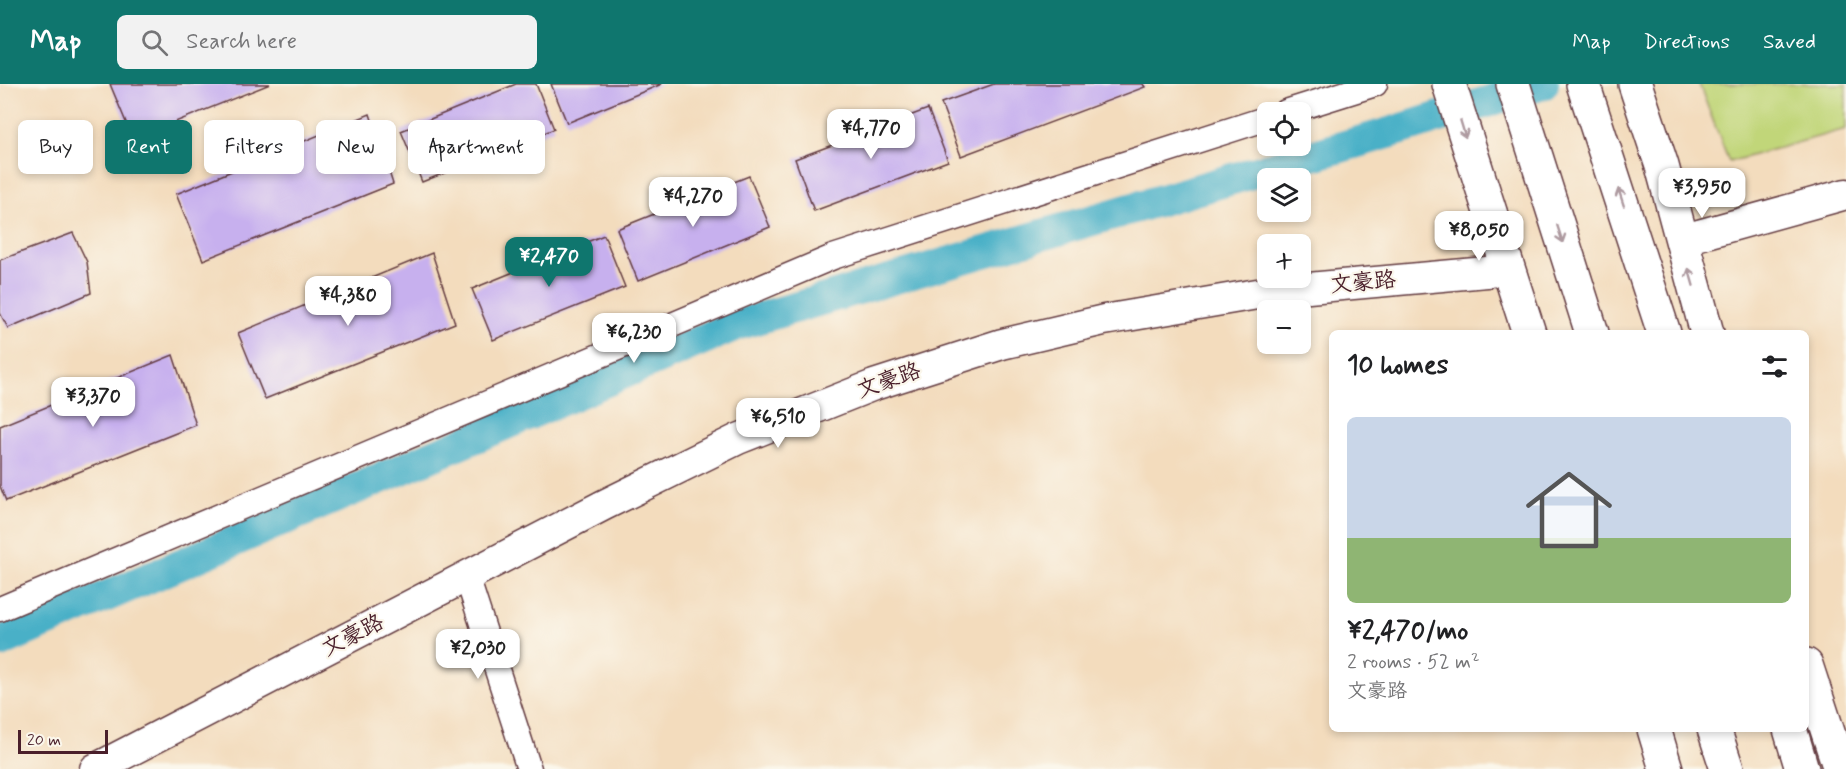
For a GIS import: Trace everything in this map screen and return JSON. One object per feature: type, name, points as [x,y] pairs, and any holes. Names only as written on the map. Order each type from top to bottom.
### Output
[{"type":"main road","points":[[1449,84],[1528,330]]},
{"type":"main road","points":[[1513,84],[1591,330]]},
{"type":"main road","points":[[1583,84],[1663,330]]},
{"type":"main road","points":[[1635,84],[1706,330]]},
{"type":"main road","points":[[1809,673],[1840,769]]},
{"type":"main road","points":[[1655,732],[1666,769]]},
{"type":"main road","points":[[1715,732],[1727,769]]},
{"type":"main road","points":[[1791,732],[1802,769]]},
{"type":"street","points":[[1311,104],[1375,84]]},
{"type":"street","points":[[0,609],[833,257],[1257,122]]},
{"type":"street","points":[[1681,240],[1846,194]]},
{"type":"street","name":"文豪路","points":[[95,769],[738,439],[874,385],[1002,344],[1104,320],[1275,291],[1509,270]]},
{"type":"street","points":[[467,577],[529,769]]},
{"type":"green space","points":[[1699,84],[1846,84],[1846,129],[1729,162]]},
{"type":"building","points":[[110,84],[270,84],[180,120],[125,120]]},
{"type":"building","points":[[516,84],[536,84],[554,129],[545,133],[545,120],[428,120]]},
{"type":"building","points":[[551,84],[662,84],[567,123]]},
{"type":"building","points":[[994,84],[1143,84],[1145,87],[961,156],[941,103]]},
{"type":"building","points":[[928,109],[948,161],[814,211],[795,159]]},
{"type":"building","points":[[370,114],[372,120],[355,120]]},
{"type":"building","points":[[408,128],[408,148],[401,131]]},
{"type":"building","points":[[316,136],[316,174],[390,174],[393,184],[203,260],[176,194],[224,174],[304,174],[304,141]]},
{"type":"building","points":[[419,174],[442,174],[422,182]]},
{"type":"building","points":[[749,176],[770,227],[638,281],[617,229]]},
{"type":"building","points":[[73,233],[87,262],[91,293],[8,328],[0,313],[0,260]]},
{"type":"building","points":[[604,235],[625,287],[493,340],[472,289]]},
{"type":"building","points":[[432,253],[455,323],[265,399],[238,333]]},
{"type":"building","points":[[173,355],[196,425],[6,501],[0,486],[0,426]]},
{"type":"waterway","points":[[0,642],[736,325],[1399,130],[1543,84]]}]
